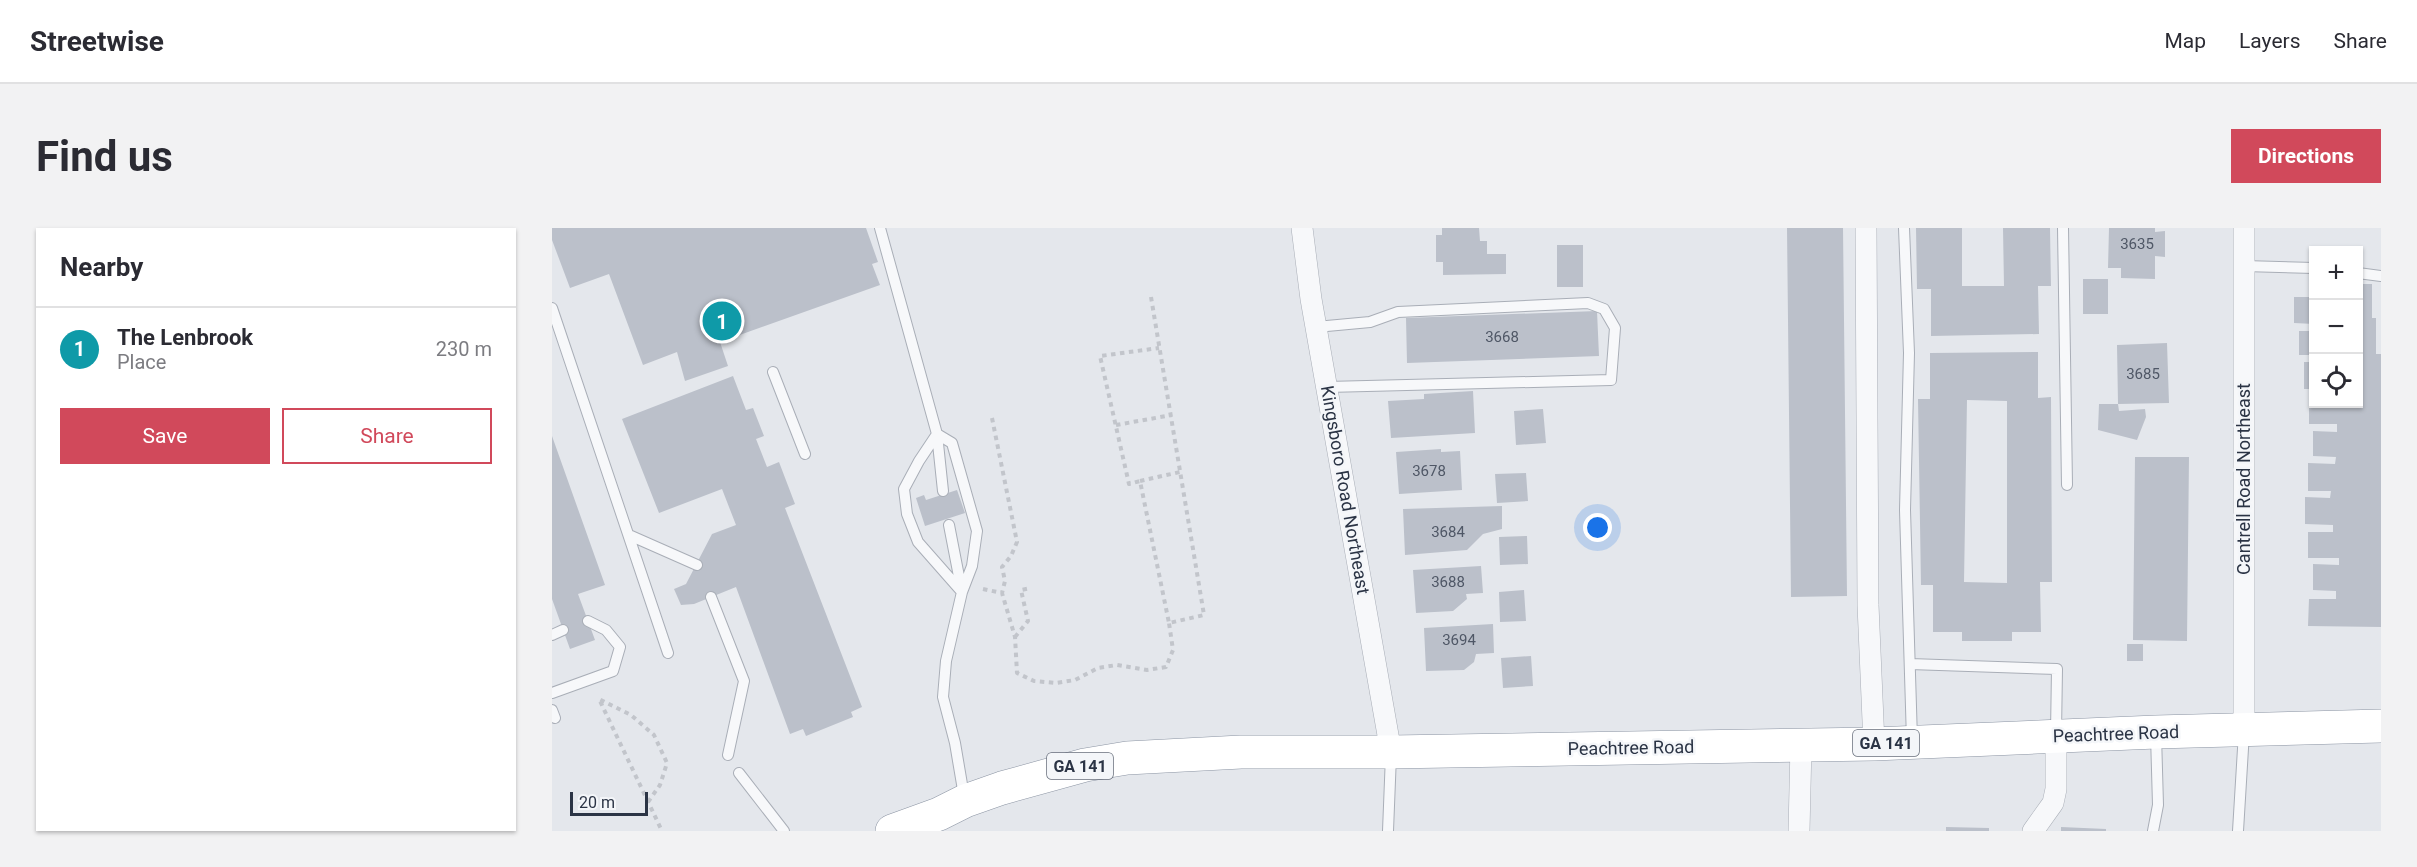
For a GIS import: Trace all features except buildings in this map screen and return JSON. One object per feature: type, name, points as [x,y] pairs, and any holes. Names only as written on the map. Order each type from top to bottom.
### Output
[{"type":"highway","name":"Peachtree Road","points":[[892,831],[947,815],[1084,765],[1127,759],[1241,752],[1391,752],[1874,744],[2156,732],[2381,726]]},
{"type":"street","name":"Kingsboro Road Northeast","points":[[1302,228],[1316,327],[1391,752]]},
{"type":"street","points":[[1866,228],[1868,605],[1874,744]]},
{"type":"street","name":"Cantrell Road Northeast","points":[[2244,228],[2244,731]]},
{"type":"street","points":[[2033,831],[2053,803],[2056,789],[2056,737]]},
{"type":"street","points":[[1799,831],[1801,745]]},
{"type":"lane","points":[[880,228],[937,434],[943,491]]},
{"type":"lane","points":[[1904,228],[1909,353],[1905,510],[1912,742]]},
{"type":"lane","points":[[2063,228],[2067,485]]},
{"type":"lane","points":[[2244,266],[2309,268]]},
{"type":"lane","points":[[2363,274],[2381,276]]},
{"type":"lane","points":[[1316,327],[1370,322],[1398,312],[1588,303],[1604,309],[1615,328],[1611,380],[1327,387]]},
{"type":"lane","points":[[552,308],[668,652]]},
{"type":"lane","points":[[773,372],[805,454]]},
{"type":"lane","points":[[937,434],[904,489],[907,514],[918,542],[962,592]]},
{"type":"lane","points":[[937,434],[952,443],[977,531],[972,566],[962,592],[946,661],[943,697],[955,743],[947,815]]},
{"type":"lane","points":[[949,525],[962,592]]},
{"type":"lane","points":[[629,535],[697,565]]},
{"type":"lane","points":[[711,597],[744,681],[728,755]]},
{"type":"lane","points":[[552,693],[613,671],[620,647],[606,630],[588,621]]},
{"type":"lane","points":[[552,635],[563,630]]},
{"type":"lane","points":[[1910,664],[2057,669],[2056,737]]},
{"type":"lane","points":[[2238,831],[2244,731]]},
{"type":"lane","points":[[2152,831],[2158,805],[2156,732]]},
{"type":"lane","points":[[1388,831],[1391,752]]},
{"type":"lane","points":[[739,772],[784,831]]},
{"type":"path","points":[[1151,297],[1204,615],[1169,622]]},
{"type":"path","points":[[1159,348],[1100,356],[1129,484],[1180,472]]},
{"type":"path","points":[[1116,425],[1172,416]]},
{"type":"path","points":[[992,418],[1017,542],[1011,556],[1002,567],[1005,581],[1002,593],[1015,637],[1017,673],[1034,681],[1056,683],[1075,680],[1098,668],[1117,665],[1147,670],[1166,667],[1173,650],[1140,481]]},
{"type":"path","points":[[1015,637],[1028,621],[1021,590],[1031,588]]},
{"type":"path","points":[[979,589],[1002,593]]},
{"type":"path","points":[[648,802],[660,785],[667,763],[654,735],[632,715],[599,699],[648,802],[662,831]]},
{"type":"place","name":"The Lenbrook","points":[[722,321]]}]
